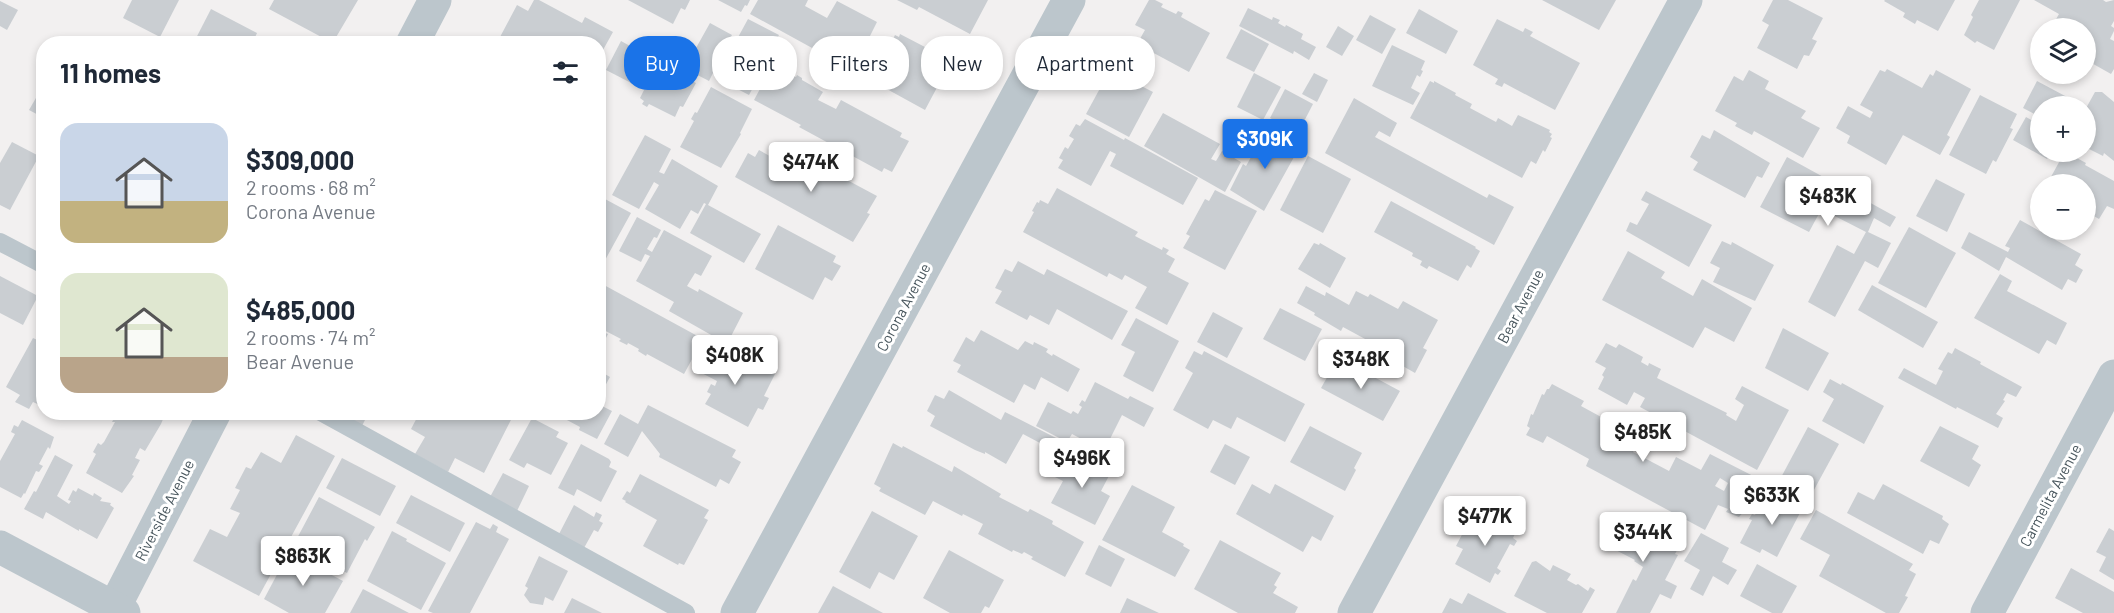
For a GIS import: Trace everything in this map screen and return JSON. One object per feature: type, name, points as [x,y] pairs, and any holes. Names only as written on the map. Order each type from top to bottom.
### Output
[{"type":"street","points":[[416,36],[435,0]]},
{"type":"street","name":"Corona Avenue","points":[[737,613],[1069,0]]},
{"type":"street","name":"Bear Avenue","points":[[1354,613],[1686,0]]},
{"type":"street","name":"Carmelita Avenue","points":[[1987,613],[2114,376]]},
{"type":"street","name":"Riverside Avenue","points":[[119,610],[211,420]]},
{"type":"street","points":[[0,547],[119,610]]},
{"type":"lane","points":[[0,242],[36,261]]},
{"type":"lane","points":[[336,420],[686,613]]},
{"type":"building","points":[[132,0],[179,0],[161,36],[123,18]]},
{"type":"building","points":[[274,0],[358,0],[337,36],[320,36],[269,9]]},
{"type":"building","points":[[534,0],[539,0],[582,23],[585,17],[613,32],[606,45],[606,36],[501,36],[517,5],[528,11]]},
{"type":"building","points":[[628,0],[690,0],[685,10],[681,8],[673,24]]},
{"type":"building","points":[[718,0],[750,0],[741,12]]},
{"type":"building","points":[[758,0],[808,0],[805,6],[827,18],[837,1],[877,22],[870,36],[809,36],[809,46],[797,40],[797,36],[790,36],[750,14]]},
{"type":"building","points":[[897,0],[988,0],[970,34],[919,7],[917,10]]},
{"type":"building","points":[[1149,0],[1155,0],[1163,4],[1161,7],[1176,14],[1178,11],[1183,13],[1181,17],[1210,33],[1189,72],[1155,54],[1155,36],[1142,36],[1145,30],[1135,25]]},
{"type":"building","points":[[1542,0],[1616,0],[1599,30]]},
{"type":"building","points":[[1773,0],[1788,0],[1823,18],[1812,39],[1817,41],[1809,56],[1804,55],[1797,69],[1757,48],[1769,25],[1762,21]]},
{"type":"building","points":[[1885,0],[1955,0],[1938,31],[1917,20],[1915,24],[1903,17],[1905,13]]},
{"type":"building","points":[[1979,0],[2020,0],[1994,50],[1977,41],[1975,43],[1964,35]]},
{"type":"building","points":[[2034,0],[2103,0],[2106,2],[2114,0],[2114,21],[2111,26],[2114,31],[2110,39],[2114,41],[2114,69],[2111,74],[2096,66],[2096,18],[2057,18],[2059,14]]},
{"type":"building","points":[[0,1],[18,10],[7,30],[0,26]]},
{"type":"building","points":[[1248,8],[1272,20],[1273,17],[1280,20],[1278,23],[1303,34],[1301,39],[1316,47],[1309,60],[1239,26]]},
{"type":"building","points":[[211,9],[257,33],[256,36],[197,36]]},
{"type":"building","points":[[1419,9],[1458,31],[1446,54],[1406,33]]},
{"type":"building","points":[[1370,15],[1396,29],[1382,54],[1356,40]]},
{"type":"building","points":[[748,19],[779,35],[778,36],[739,36]]},
{"type":"building","points":[[1497,19],[1523,32],[1525,28],[1533,32],[1530,36],[1580,63],[1555,110],[1504,83],[1502,87],[1495,84],[1498,79],[1473,65]]},
{"type":"building","points":[[710,23],[732,35],[712,36],[712,75],[709,81],[700,76],[700,41]]},
{"type":"building","points":[[1338,26],[1354,36],[1342,56],[1326,47]]},
{"type":"building","points":[[1241,29],[1269,44],[1254,72],[1226,58]]},
{"type":"building","points":[[909,39],[921,45],[921,90],[936,90],[925,110],[889,90],[909,90]]},
{"type":"building","points":[[621,41],[624,43],[624,79],[606,70]]},
{"type":"building","points":[[1392,45],[1425,61],[1420,77],[1417,75],[1411,88],[1420,93],[1413,105],[1372,86]]},
{"type":"building","points":[[1887,69],[1922,88],[1930,74],[1933,76],[1936,70],[1971,89],[1947,135],[1950,137],[1940,155],[1903,135],[1886,165],[1847,143],[1850,136],[1836,128],[1848,106],[1870,118],[1873,112],[1860,105],[1880,70],[1885,72]]},
{"type":"building","points":[[1749,70],[1769,81],[1765,89],[1806,111],[1801,118],[1820,128],[1803,158],[1754,131],[1752,135],[1735,126],[1737,123],[1715,111],[1734,76],[1743,81]]},
{"type":"building","points":[[1254,73],[1281,87],[1263,120],[1237,107]]},
{"type":"building","points":[[1314,73],[1328,80],[1317,102],[1302,94]]},
{"type":"building","points":[[797,75],[809,84],[809,90],[823,92],[818,100],[836,109],[841,100],[902,133],[900,137],[909,141],[892,172],[884,168],[882,172],[754,100],[759,90],[797,90]]},
{"type":"building","points":[[1430,81],[1456,93],[1455,95],[1472,104],[1470,108],[1496,122],[1498,118],[1512,126],[1518,115],[1550,130],[1552,138],[1545,152],[1543,150],[1536,164],[1531,161],[1522,178],[1410,118]]},
{"type":"building","points":[[2035,84],[2043,84],[2065,96],[2030,96],[2030,112],[2023,108]]},
{"type":"building","points":[[711,87],[712,90],[717,90],[752,109],[741,134],[721,168],[680,147],[694,121],[691,119],[695,112],[697,113]]},
{"type":"building","points":[[1285,89],[1313,104],[1298,133],[1270,118]]},
{"type":"building","points":[[644,90],[692,90],[675,117],[649,104],[647,107],[642,104],[644,101],[640,98]]},
{"type":"building","points":[[739,90],[752,90],[749,95]]},
{"type":"building","points":[[1099,90],[1149,90],[1153,92],[1129,137],[1086,114]]},
{"type":"building","points":[[2095,92],[2102,92],[2114,102],[2114,161],[2104,153],[2103,156],[2096,152],[2096,96],[2093,96]]},
{"type":"building","points":[[1980,95],[2017,114],[2010,128],[2013,129],[1996,162],[1993,160],[1986,174],[1949,155]]},
{"type":"building","points":[[36,98],[36,114],[29,110]]},
{"type":"building","points":[[1354,98],[1397,123],[1390,137],[1379,131],[1375,137],[1487,198],[1489,194],[1514,207],[1494,245],[1325,153]]},
{"type":"building","points":[[1163,113],[1220,144],[1211,159],[1216,161],[1222,151],[1241,162],[1225,192],[1144,146]]},
{"type":"building","points":[[2026,117],[2030,119],[2030,150],[2013,140]]},
{"type":"building","points":[[1085,119],[1198,178],[1183,205],[1110,166],[1116,154],[1110,151],[1091,186],[1058,168],[1063,160],[1059,158],[1065,147],[1068,149],[1074,139],[1069,136],[1076,124],[1080,126]]},
{"type":"building","points":[[1267,129],[1299,148],[1264,211],[1230,190],[1243,164],[1246,166]]},
{"type":"building","points":[[1714,130],[1770,163],[1762,178],[1757,176],[1745,198],[1693,170],[1698,162],[1690,157],[1702,135],[1710,139]]},
{"type":"building","points":[[645,135],[671,149],[659,172],[664,174],[672,159],[718,186],[708,205],[761,234],[744,263],[690,233],[706,204],[704,203],[698,214],[691,210],[680,229],[645,209],[659,185],[654,182],[639,209],[612,195]]},
{"type":"building","points":[[12,142],[36,154],[36,162],[10,210],[0,205],[0,163]]},
{"type":"building","points":[[759,150],[811,179],[819,165],[877,196],[867,213],[870,214],[853,242],[735,177],[748,153],[755,157]]},
{"type":"building","points":[[1308,156],[1351,179],[1323,233],[1280,210]]},
{"type":"building","points":[[1787,157],[1896,217],[1890,227],[1874,218],[1868,232],[1891,243],[1878,268],[1865,261],[1835,317],[1808,302],[1837,245],[1854,254],[1866,232],[1825,211],[1832,199],[1828,197],[1809,232],[1760,207]]},
{"type":"building","points":[[2059,162],[2086,163],[2085,165],[2114,181],[2114,209],[2107,206],[2099,219],[2096,217],[2096,174],[2053,174]]},
{"type":"building","points":[[1936,179],[1965,194],[1947,232],[1916,216]]},
{"type":"building","points":[[1057,188],[1138,232],[1135,236],[1162,250],[1163,247],[1169,250],[1166,254],[1175,259],[1168,272],[1189,283],[1167,325],[1135,308],[1147,287],[1125,275],[1122,280],[1109,273],[1107,277],[1023,232],[1037,202],[1039,203],[1040,200],[1048,204]]},
{"type":"building","points":[[1215,190],[1257,211],[1225,270],[1183,248],[1190,236],[1186,234],[1205,199],[1209,201]]},
{"type":"building","points":[[1646,191],[1712,225],[1689,267],[1626,231],[1630,222],[1637,225],[1649,204],[1641,200]]},
{"type":"building","points":[[606,200],[631,213],[606,258]]},
{"type":"building","points":[[1391,201],[1480,251],[1471,268],[1467,265],[1458,281],[1429,266],[1427,269],[1420,265],[1422,261],[1412,256],[1413,253],[1374,232]]},
{"type":"building","points":[[637,217],[661,230],[647,249],[652,252],[664,230],[712,256],[701,276],[695,273],[687,286],[698,292],[699,289],[743,313],[727,344],[669,311],[674,302],[636,281],[650,256],[645,254],[641,262],[619,251]]},
{"type":"building","points":[[2020,220],[2030,226],[2030,240],[2056,240],[2081,254],[2075,265],[2083,270],[2076,283],[2068,279],[2062,290],[2006,257],[1999,271],[1961,248],[1969,232],[2008,252],[2010,248],[2005,246]]},
{"type":"building","points":[[778,225],[836,256],[833,262],[841,266],[832,281],[825,277],[813,300],[755,269]]},
{"type":"building","points":[[1909,227],[1956,253],[1926,308],[1878,283]]},
{"type":"building","points":[[1722,241],[1731,245],[1732,242],[1774,265],[1755,301],[1713,282],[1720,268],[1710,263]]},
{"type":"building","points":[[1314,243],[1319,245],[1320,243],[1346,258],[1330,288],[1298,269]]},
{"type":"building","points":[[1628,251],[1665,272],[1661,278],[1693,296],[1702,279],[1752,308],[1734,342],[1705,327],[1693,348],[1602,300]]},
{"type":"building","points":[[1018,261],[1044,275],[1047,269],[1128,311],[1112,340],[1057,309],[1049,325],[1030,315],[1027,320],[995,303],[1002,291],[995,288],[1005,269],[1012,272]]},
{"type":"building","points":[[2000,274],[2012,281],[2007,291],[2067,323],[2056,345],[2047,340],[2039,354],[1974,318]]},
{"type":"building","points":[[0,276],[36,295],[36,300],[23,325],[0,313]]},
{"type":"building","points":[[1872,285],[1938,322],[1923,348],[1858,310]]},
{"type":"building","points":[[606,286],[703,339],[684,374],[647,354],[646,356],[628,343],[627,345],[619,341],[621,339],[606,331]]},
{"type":"building","points":[[1306,286],[1325,296],[1326,292],[1349,305],[1356,291],[1368,297],[1370,294],[1398,309],[1403,301],[1438,320],[1423,348],[1427,350],[1415,373],[1381,357],[1382,355],[1375,351],[1378,346],[1343,327],[1341,331],[1297,303]]},
{"type":"building","points":[[1280,308],[1322,329],[1305,361],[1263,339]]},
{"type":"building","points":[[1213,312],[1243,328],[1227,358],[1197,342]]},
{"type":"building","points":[[1136,318],[1179,341],[1153,392],[1123,376],[1135,352],[1121,345]]},
{"type":"building","points":[[1783,328],[1829,353],[1808,391],[1765,368]]},
{"type":"building","points":[[981,330],[1018,350],[1025,341],[1033,345],[1034,342],[1048,349],[1046,352],[1052,356],[1053,354],[1080,369],[1068,392],[1041,377],[1035,390],[1024,384],[1014,403],[957,372],[961,365],[953,361],[966,337],[974,342]]},
{"type":"building","points":[[33,338],[36,339],[36,403],[33,402],[29,409],[15,402],[20,395],[6,387]]},
{"type":"building","points":[[1606,343],[1616,348],[1619,344],[1643,357],[1641,362],[1661,369],[1657,378],[1727,413],[1726,415],[1736,421],[1744,405],[1735,399],[1742,386],[1789,410],[1757,470],[1640,407],[1645,398],[1634,392],[1627,405],[1598,389],[1606,368],[1595,362]]},
{"type":"building","points":[[703,347],[747,370],[752,362],[775,374],[764,396],[769,398],[763,410],[758,408],[748,427],[705,404],[711,394],[707,392],[711,384],[715,386],[717,381],[692,368]]},
{"type":"building","points":[[1955,348],[2022,387],[2016,397],[2007,393],[2003,400],[2005,401],[1996,414],[2003,418],[1998,428],[1898,378],[1904,368],[1936,385],[1943,371],[1938,369],[1948,352],[1952,354]]},
{"type":"building","points":[[1194,351],[1202,355],[1204,351],[1305,404],[1285,442],[1237,417],[1231,429],[1213,420],[1208,429],[1173,410],[1193,373],[1185,368]]},
{"type":"building","points":[[1346,362],[1400,391],[1383,421],[1321,388],[1333,367],[1341,371]]},
{"type":"building","points":[[1830,379],[1884,406],[1864,444],[1822,421],[1834,399],[1823,392]]},
{"type":"building","points":[[1095,382],[1128,399],[1130,396],[1154,408],[1144,427],[1122,415],[1104,451],[1072,434],[1067,442],[1036,426],[1048,402],[1071,414],[1073,411],[1078,414],[1082,407],[1079,405],[1082,400],[1085,402]]},
{"type":"building","points":[[1552,384],[1584,401],[1581,406],[1614,424],[1608,434],[1635,448],[1633,452],[1669,471],[1676,457],[1701,470],[1710,454],[1763,481],[1747,511],[1745,510],[1739,517],[1726,512],[1728,509],[1718,505],[1705,530],[1586,466],[1589,459],[1547,436],[1543,443],[1526,435],[1530,428],[1527,426],[1531,414],[1533,415],[1542,394],[1544,395]],"holes":[[[1720,478],[1728,483],[1724,491],[1715,486]]]},
{"type":"building","points":[[949,390],[1001,420],[1005,412],[1060,440],[1055,451],[1023,434],[1006,464],[930,426],[935,416],[927,411],[935,395],[944,399]]},
{"type":"building","points":[[648,405],[736,450],[732,457],[741,462],[729,484],[720,479],[716,487],[659,457],[660,454],[642,431],[628,457],[604,444],[620,414],[638,424]]},
{"type":"building","points":[[606,408],[612,411],[597,439],[579,430],[580,427],[567,420],[606,420]]},
{"type":"building","points":[[22,420],[54,437],[50,449],[48,447],[39,464],[43,466],[39,472],[36,471],[21,498],[0,487],[0,461],[15,434],[11,432],[14,425],[18,427]]},
{"type":"building","points":[[113,420],[163,420],[145,451],[140,448],[135,458],[140,460],[132,475],[134,476],[122,493],[86,473],[96,454],[93,452],[98,443],[101,445],[104,442],[115,422],[112,422]]},
{"type":"building","points":[[351,420],[365,420],[362,426]]},
{"type":"building","points":[[416,420],[511,420],[484,473],[455,458],[448,472],[415,454],[425,437],[411,429]]},
{"type":"building","points":[[531,420],[536,420],[559,432],[556,437],[568,443],[551,475],[527,463],[524,468],[509,460]]},
{"type":"building","points":[[1310,426],[1362,453],[1345,491],[1290,462]]},
{"type":"building","points":[[1940,426],[1979,446],[1972,459],[1981,465],[1969,487],[1920,461]]},
{"type":"building","points":[[1808,427],[1839,444],[1809,499],[1778,483]]},
{"type":"building","points":[[296,435],[335,456],[259,596],[193,561],[210,529],[227,537],[240,513],[230,509],[240,490],[235,488],[246,467],[251,469],[261,452],[281,463]]},
{"type":"building","points":[[893,443],[952,472],[954,466],[1001,494],[999,497],[1028,512],[1030,509],[1053,521],[1052,524],[1084,542],[1065,577],[1031,559],[1033,557],[1024,552],[1022,554],[1013,550],[1012,552],[978,534],[983,524],[963,514],[962,516],[933,501],[925,515],[879,491],[881,488],[874,484]]},
{"type":"building","points":[[581,444],[609,459],[611,462],[609,467],[617,471],[601,502],[577,489],[574,496],[558,488]]},
{"type":"building","points":[[1225,444],[1250,457],[1235,485],[1210,472]]},
{"type":"building","points":[[1076,454],[1111,472],[1101,491],[1110,496],[1095,525],[1051,503],[1063,481],[1055,477],[1062,463],[1069,467]]},
{"type":"building","points":[[55,455],[73,465],[57,496],[69,504],[71,501],[68,500],[73,490],[76,492],[78,488],[93,496],[94,493],[102,498],[100,501],[111,503],[110,505],[114,508],[97,539],[46,512],[43,519],[24,509],[34,491],[36,492]]},
{"type":"building","points":[[342,458],[396,486],[380,516],[326,488]]},
{"type":"building","points":[[503,473],[529,486],[517,511],[490,497]]},
{"type":"building","points":[[640,474],[709,510],[704,518],[708,520],[684,565],[679,563],[678,565],[643,546],[657,520],[622,499],[627,491],[630,493]]},
{"type":"building","points":[[1252,484],[1270,494],[1275,484],[1334,516],[1321,541],[1312,536],[1303,552],[1236,514]]},
{"type":"building","points":[[1883,484],[1943,516],[1942,519],[1949,524],[1939,544],[1930,540],[1923,554],[1847,513],[1858,492],[1874,500]]},
{"type":"building","points":[[1132,485],[1175,507],[1162,532],[1184,544],[1183,546],[1190,550],[1175,577],[1102,540]]},
{"type":"building","points":[[1780,494],[1803,507],[1777,557],[1762,549],[1760,553],[1740,543],[1752,520],[1749,519],[1752,514],[1755,515],[1760,504],[1773,510]]},
{"type":"building","points":[[411,495],[465,523],[450,552],[396,523]]},
{"type":"building","points":[[319,497],[375,527],[367,541],[365,539],[347,573],[294,544]]},
{"type":"building","points":[[574,505],[594,517],[596,512],[602,515],[599,521],[603,523],[598,532],[594,530],[584,548],[559,534]]},
{"type":"building","points":[[1816,510],[1913,564],[1909,570],[1916,574],[1905,596],[1908,597],[1899,613],[1886,613],[1819,576],[1830,555],[1800,539]]},
{"type":"building","points":[[872,511],[918,536],[894,580],[879,572],[870,589],[839,572]]},
{"type":"building","points":[[1483,511],[1517,530],[1513,538],[1517,541],[1514,546],[1510,544],[1497,568],[1501,571],[1498,575],[1495,573],[1490,583],[1455,564],[1463,549],[1456,546],[1466,527],[1473,531]]},
{"type":"building","points":[[1618,513],[1680,545],[1675,554],[1678,555],[1665,580],[1677,586],[1671,599],[1660,594],[1650,613],[1616,613],[1633,579],[1636,581],[1643,567],[1635,560],[1602,543]]},
{"type":"building","points":[[476,522],[490,529],[493,524],[498,527],[496,532],[509,539],[470,613],[428,611]]},
{"type":"building","points":[[2109,528],[2114,531],[2114,580],[2099,571],[2106,557],[2096,552]]},
{"type":"building","points":[[392,531],[446,563],[421,610],[367,581]]},
{"type":"building","points":[[1701,533],[1729,548],[1722,562],[1737,570],[1728,585],[1713,576],[1703,596],[1690,589],[1700,570],[1684,561]]},
{"type":"building","points":[[1220,540],[1281,573],[1274,585],[1277,587],[1273,593],[1298,607],[1295,613],[1238,613],[1194,589]]},
{"type":"building","points":[[1099,545],[1125,559],[1111,587],[1085,574]]},
{"type":"building","points":[[949,550],[1004,580],[989,608],[985,606],[981,613],[950,613],[923,598]]},
{"type":"building","points":[[289,552],[343,581],[325,613],[289,613],[264,599]]},
{"type":"building","points":[[539,556],[568,571],[553,601],[545,597],[543,605],[530,603],[524,595],[528,588],[525,586]]},
{"type":"building","points":[[1536,561],[1550,571],[1553,565],[1571,574],[1567,580],[1588,591],[1590,587],[1595,590],[1582,613],[1547,613],[1514,596],[1532,562]]},
{"type":"building","points":[[1757,564],[1797,586],[1782,613],[1772,613],[1740,596]]},
{"type":"building","points":[[2071,568],[2114,592],[2114,613],[2083,613],[2055,598]]},
{"type":"building","points":[[833,586],[883,613],[818,613]]},
{"type":"building","points":[[363,589],[409,613],[350,613]]},
{"type":"building","points":[[1468,593],[1507,613],[1442,613],[1450,598],[1462,604]]},
{"type":"building","points":[[572,598],[602,613],[564,613]]},
{"type":"building","points":[[1127,598],[1159,613],[1120,613]]}]
